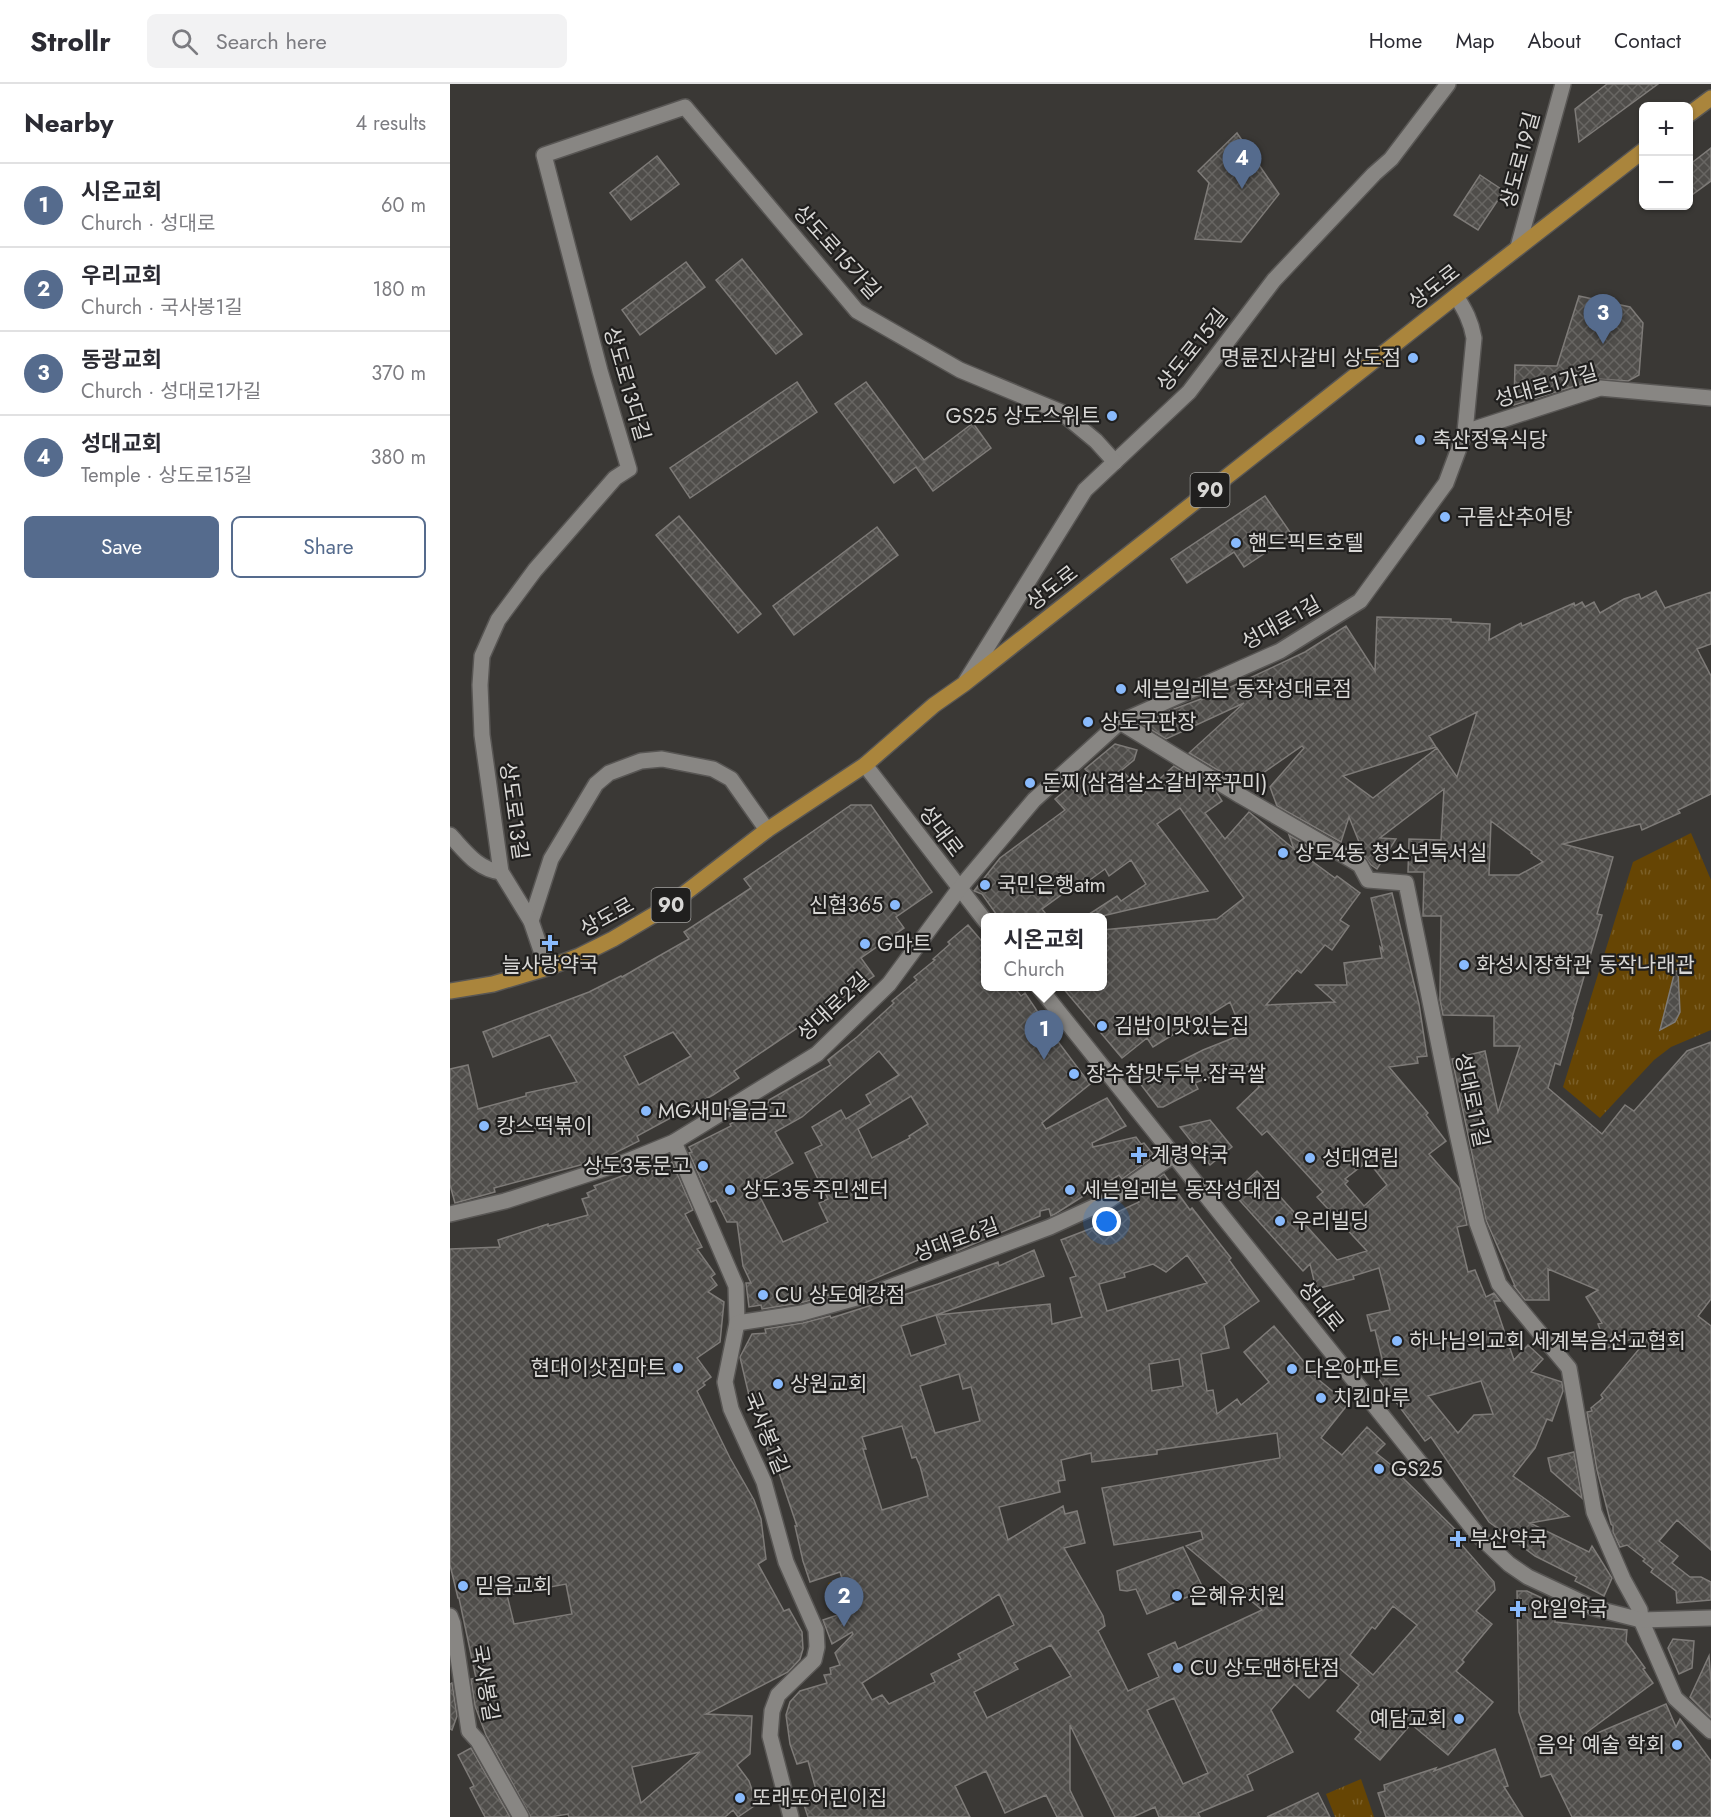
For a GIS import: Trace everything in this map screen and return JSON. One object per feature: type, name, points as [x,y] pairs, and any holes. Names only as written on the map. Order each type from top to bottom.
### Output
[{"type":"main road","points":[[1693,112],[1711,98]]},
{"type":"main road","name":"상도로","points":[[450,991],[493,984],[579,956],[667,907],[767,830],[865,765],[934,705],[964,684],[1639,154]]},
{"type":"street","name":"상도로15길","points":[[964,684],[1085,490],[1189,392],[1274,280],[1391,159],[1448,84]]},
{"type":"street","name":"상도로19길","points":[[1518,247],[1563,84]]},
{"type":"street","name":"상도로15가길","points":[[544,155],[685,106],[856,311],[960,370],[1061,412],[1096,441],[1114,462]]},
{"type":"street","name":"상도로13다길","points":[[480,685],[482,656],[498,620],[535,570],[615,478],[629,469],[600,371],[544,155]]},
{"type":"street","name":"성대로1길","points":[[959,889],[1034,800],[1120,722],[1280,651],[1360,601],[1446,483],[1465,432],[1474,338],[1472,323],[1456,296]]},
{"type":"street","name":"성대로1가길","points":[[1465,432],[1600,388],[1711,398]]},
{"type":"street","name":"상도로13길","points":[[480,685],[482,735],[501,872],[531,921],[547,968]]},
{"type":"street","name":"성대로11길","points":[[1120,722],[1360,865],[1368,880],[1406,883],[1477,1223],[1499,1284],[1569,1368],[1594,1512],[1623,1579],[1640,1610],[1641,1620]]},
{"type":"street","points":[[531,921],[551,859],[596,784],[609,773],[641,761],[662,759],[713,768],[731,779],[767,830]]},
{"type":"street","name":"성대로","points":[[865,765],[981,916]]},
{"type":"street","points":[[450,835],[479,865],[501,872]]},
{"type":"street","name":"성대로2길","points":[[674,1142],[817,1054],[889,984],[959,889]]},
{"type":"street","name":"성대로","points":[[1041,991],[1478,1535],[1509,1564],[1528,1577],[1594,1608],[1641,1620],[1711,1618]]},
{"type":"street","points":[[450,1214],[505,1201],[625,1162],[674,1142]]},
{"type":"street","name":"국사봉1길","points":[[674,1142],[736,1286],[737,1323],[724,1382],[731,1409],[764,1482],[786,1562],[816,1630],[817,1647],[814,1660],[778,1695],[770,1722],[770,1736],[791,1817]]},
{"type":"street","name":"성대로6길","points":[[737,1323],[802,1313],[871,1294],[1050,1227],[1108,1200],[1174,1155]]},
{"type":"street","name":"국사봉길","points":[[450,1617],[453,1624],[469,1731],[478,1741],[521,1817]]},
{"type":"street","points":[[1641,1620],[1675,1698],[1711,1731]]},
{"type":"green space","points":[[1691,833],[1711,880],[1711,1030],[1671,1047],[1654,1060],[1600,1118],[1563,1087],[1633,862]]},
{"type":"green space","points":[[840,1579],[849,1605],[838,1609],[828,1583]]},
{"type":"green space","points":[[1361,1779],[1374,1817],[1335,1817],[1326,1794]]},
{"type":"building","points":[[1607,84],[1658,84],[1579,142],[1575,109]]},
{"type":"building","points":[[1237,133],[1279,194],[1241,242],[1195,239],[1209,183],[1198,171]]},
{"type":"building","points":[[1711,148],[1711,181],[1693,194],[1693,162]]},
{"type":"building","points":[[657,156],[679,184],[631,220],[610,193]]},
{"type":"building","points":[[1480,175],[1504,191],[1478,230],[1454,215]]},
{"type":"building","points":[[742,259],[802,334],[776,354],[716,280]]},
{"type":"building","points":[[686,262],[705,287],[640,335],[622,310]]},
{"type":"building","points":[[1579,296],[1630,307],[1643,323],[1639,375],[1628,381],[1597,379],[1514,405],[1515,365],[1557,366]]},
{"type":"building","points":[[797,382],[817,412],[690,498],[670,468]]},
{"type":"building","points":[[866,382],[924,460],[973,423],[991,448],[933,491],[916,467],[894,483],[835,404]]},
{"type":"building","name":"핸드픽트호텔","points":[[1265,496],[1292,535],[1244,567],[1234,552],[1187,583],[1171,559]]},
{"type":"building","points":[[679,516],[761,614],[738,633],[656,535]]},
{"type":"building","points":[[877,527],[898,555],[794,635],[773,606]]},
{"type":"building","points":[[1656,591],[1665,608],[1711,592],[1711,644],[1697,649],[1711,676],[1711,794],[1678,810],[1680,813],[1642,830],[1640,824],[1563,844],[1613,857],[1597,914],[1602,915],[1560,1065],[1555,1063],[1548,1088],[1602,1134],[1625,1105],[1634,1111],[1687,1051],[1711,1042],[1711,1299],[1698,1316],[1711,1326],[1711,1550],[1677,1520],[1659,1541],[1678,1556],[1672,1563],[1690,1577],[1701,1577],[1711,1582],[1711,1600],[1677,1603],[1676,1591],[1651,1572],[1653,1569],[1643,1561],[1645,1559],[1627,1545],[1620,1547],[1613,1532],[1597,1470],[1587,1412],[1592,1411],[1591,1408],[1603,1398],[1601,1395],[1654,1331],[1607,1348],[1598,1324],[1602,1323],[1586,1297],[1598,1290],[1548,1269],[1549,1300],[1525,1300],[1514,1286],[1486,1220],[1452,1059],[1485,1051],[1498,1112],[1520,1046],[1494,1046],[1494,1016],[1443,1015],[1440,1000],[1441,916],[1423,916],[1424,872],[1408,872],[1409,839],[1441,840],[1444,789],[1380,838],[1396,839],[1377,869],[1365,857],[1349,817],[1341,842],[1277,806],[1270,787],[1304,748],[1302,746],[1247,784],[1189,753],[1244,703],[1166,739],[1142,724],[1220,692],[1305,652],[1346,626],[1375,671],[1377,617],[1451,619],[1451,622],[1490,624],[1489,640],[1521,623],[1522,626],[1574,603],[1575,606],[1582,602],[1585,607],[1594,602],[1600,613],[1624,599],[1639,594],[1641,599]],"holes":[[[1477,712],[1457,777],[1437,748],[1373,798],[1343,776],[1436,747],[1429,736]],[[1491,821],[1532,852],[1543,862],[1519,875],[1489,875]]]},
{"type":"building","points":[[1115,744],[1137,750],[1134,760],[1122,770],[1143,794],[1174,766],[1217,793],[1222,801],[1205,813],[1225,839],[1249,812],[1294,849],[1289,835],[1311,848],[1305,856],[1360,893],[1340,920],[1349,926],[1332,950],[1325,945],[1301,973],[1297,970],[1266,1005],[1335,1002],[1316,985],[1347,985],[1344,963],[1382,958],[1380,947],[1383,950],[1371,898],[1392,893],[1419,1004],[1427,1056],[1417,1057],[1418,1063],[1389,1067],[1428,1113],[1426,1115],[1446,1141],[1429,1154],[1459,1188],[1467,1225],[1457,1227],[1468,1272],[1475,1270],[1486,1297],[1494,1293],[1500,1301],[1494,1301],[1514,1360],[1528,1345],[1543,1359],[1531,1372],[1562,1382],[1563,1391],[1552,1421],[1547,1419],[1535,1448],[1513,1476],[1569,1516],[1530,1523],[1589,1552],[1592,1546],[1612,1578],[1604,1596],[1575,1581],[1577,1577],[1535,1556],[1489,1522],[1431,1437],[1425,1441],[1375,1374],[1384,1367],[1375,1330],[1371,1331],[1367,1315],[1390,1310],[1379,1268],[1353,1276],[1354,1279],[1316,1289],[1310,1264],[1303,1271],[1233,1193],[1257,1171],[1337,1260],[1367,1251],[1317,1197],[1323,1192],[1267,1131],[1262,1135],[1237,1108],[1259,1087],[1250,1065],[1235,1071],[1234,1068],[1195,1083],[1198,1089],[1163,1107],[1158,1107],[1139,1082],[1203,1050],[1243,1034],[1230,1002],[1153,1047],[1147,1038],[1122,1058],[1065,991],[1107,991],[1107,930],[1217,919],[1244,898],[1180,808],[1157,824],[1208,891],[1107,915],[1107,913],[1091,913],[1117,896],[1121,901],[1146,884],[1131,860],[1109,876],[1105,869],[1073,892],[1071,888],[1042,909],[1045,913],[995,913],[982,894],[974,891],[1000,858],[1065,810],[1055,799],[1088,772],[1085,769]],"holes":[[[1368,1161],[1387,1185],[1364,1206],[1345,1184],[1348,1181],[1345,1179]],[[1481,1381],[1493,1414],[1474,1415],[1458,1433],[1428,1396]]]},
{"type":"building","points":[[851,805],[871,805],[932,892],[896,917],[904,928],[861,958],[874,976],[734,1071],[739,1078],[713,1095],[637,1136],[639,1141],[603,1159],[494,1188],[495,1192],[455,1203],[450,1185],[450,1069],[468,1065],[478,1109],[526,1096],[526,1093],[577,1082],[550,1035],[493,1057],[483,1032],[589,992],[622,977],[689,939],[684,932],[751,888],[744,879]],"holes":[[[673,1032],[691,1056],[639,1085],[624,1056]]]},
{"type":"building","points":[[968,925],[981,940],[981,991],[1017,991],[1021,996],[1025,993],[1090,1084],[1042,1123],[1046,1129],[1107,1098],[1126,1126],[1092,1143],[1093,1147],[1136,1137],[1153,1154],[1150,1156],[1152,1158],[1122,1179],[1119,1175],[1107,1181],[1051,1216],[1049,1209],[1040,1211],[1040,1216],[957,1251],[953,1241],[917,1257],[918,1260],[848,1290],[800,1303],[762,1309],[761,1305],[749,1307],[746,1283],[751,1283],[743,1266],[737,1222],[727,1222],[716,1200],[711,1202],[689,1153],[692,1152],[689,1147],[731,1126],[730,1124],[769,1100],[831,1065],[828,1060],[894,1003],[892,1001],[917,980],[914,977],[950,944],[948,942]],"holes":[[[879,1051],[899,1075],[866,1095],[871,1104],[846,1119],[841,1110],[812,1127],[822,1145],[805,1153],[828,1199],[819,1203],[828,1222],[783,1242],[754,1185],[793,1163],[775,1132],[802,1117]],[[911,1096],[928,1124],[909,1136],[910,1138],[872,1158],[858,1129]]]},
{"type":"building","points":[[1675,971],[1678,971],[1680,1012],[1675,1022],[1660,1030]]},
{"type":"building","points":[[1210,1120],[1232,1147],[1210,1165],[1180,1127]]},
{"type":"building","points":[[672,1162],[693,1210],[685,1214],[702,1247],[697,1249],[715,1274],[711,1277],[717,1285],[708,1292],[724,1302],[720,1342],[697,1358],[711,1377],[697,1391],[730,1458],[754,1500],[761,1519],[766,1559],[758,1564],[784,1611],[789,1609],[802,1632],[803,1649],[800,1659],[788,1672],[706,1714],[752,1716],[750,1754],[737,1765],[749,1781],[757,1804],[738,1817],[733,1810],[725,1817],[569,1817],[568,1814],[531,1817],[486,1735],[475,1706],[471,1679],[476,1678],[450,1565],[450,1249],[500,1247],[498,1240],[548,1224],[548,1226],[588,1215],[582,1199],[589,1197],[587,1193],[596,1189],[594,1186],[648,1167],[650,1172]],"holes":[[[566,1584],[572,1614],[514,1624],[507,1595]],[[700,1752],[641,1803],[632,1767]]]},
{"type":"building","points":[[1164,1174],[1190,1210],[1192,1208],[1231,1258],[1229,1260],[1259,1301],[1224,1326],[1229,1348],[1201,1354],[1207,1391],[1213,1390],[1217,1414],[1237,1399],[1241,1405],[1269,1382],[1244,1352],[1274,1326],[1319,1380],[1348,1404],[1321,1438],[1342,1455],[1367,1427],[1385,1444],[1376,1453],[1400,1472],[1401,1476],[1464,1538],[1460,1543],[1494,1582],[1495,1590],[1476,1611],[1492,1624],[1462,1660],[1464,1662],[1456,1671],[1493,1702],[1448,1755],[1411,1724],[1380,1760],[1355,1739],[1361,1732],[1337,1711],[1359,1685],[1338,1667],[1309,1698],[1294,1684],[1271,1710],[1293,1752],[1247,1775],[1253,1790],[1198,1813],[1200,1817],[1159,1817],[1155,1807],[1133,1817],[1115,1817],[1070,1725],[1070,1790],[1083,1817],[1057,1817],[1046,1795],[1005,1813],[986,1771],[955,1786],[970,1817],[808,1817],[803,1802],[818,1797],[808,1761],[797,1764],[790,1744],[786,1715],[790,1702],[800,1691],[827,1683],[824,1675],[831,1674],[830,1668],[840,1665],[835,1653],[853,1634],[852,1632],[832,1644],[823,1620],[852,1610],[840,1572],[810,1582],[803,1561],[795,1526],[797,1526],[775,1461],[771,1462],[754,1404],[751,1404],[743,1370],[740,1357],[752,1334],[766,1333],[765,1329],[830,1316],[831,1318],[998,1262],[999,1266],[1034,1250],[1044,1276],[936,1315],[1050,1304],[1052,1324],[1082,1317],[1070,1278],[1076,1276],[1061,1240],[1100,1225],[1098,1221],[1139,1202],[1134,1195]],"holes":[[[1187,1255],[1207,1283],[1107,1311],[1099,1284],[1125,1277],[1124,1273],[1153,1264],[1166,1272]],[[936,1315],[946,1344],[911,1356],[901,1326]],[[1179,1359],[1183,1386],[1152,1391],[1149,1364]],[[959,1374],[963,1389],[971,1387],[980,1421],[935,1433],[920,1386]],[[902,1426],[912,1458],[916,1457],[920,1466],[928,1496],[882,1510],[863,1449],[866,1449],[862,1437]],[[1277,1433],[1280,1458],[1102,1488],[1114,1545],[1201,1531],[1203,1539],[1186,1546],[1262,1610],[1178,1649],[1175,1642],[1148,1654],[1159,1677],[1128,1691],[1098,1631],[1105,1626],[1103,1616],[1064,1548],[1085,1543],[1077,1511],[1065,1514],[1063,1506],[1008,1540],[999,1507],[1060,1492],[1058,1481],[1065,1480],[1061,1460],[1091,1453],[1092,1462],[1157,1454],[1157,1450]],[[999,1594],[1014,1625],[958,1654],[961,1659],[931,1674],[935,1682],[889,1704],[882,1695],[872,1700],[862,1683]],[[1393,1606],[1417,1625],[1373,1675],[1350,1655],[1372,1627],[1375,1629]],[[1051,1645],[1071,1676],[987,1718],[974,1692],[1018,1669],[1014,1663]],[[1174,1698],[1208,1773],[1183,1784],[1147,1710]]]},
{"type":"building","points":[[1574,1452],[1582,1498],[1551,1471],[1548,1458]]},
{"type":"building","points":[[1183,1547],[1204,1590],[1147,1614],[1136,1589],[1120,1590],[1117,1571]]},
{"type":"building","points":[[1517,1591],[1527,1591],[1555,1604],[1555,1622],[1627,1630],[1626,1642],[1653,1683],[1586,1733],[1588,1737],[1666,1704],[1676,1727],[1680,1719],[1711,1761],[1711,1817],[1572,1817],[1551,1774],[1541,1777],[1519,1712]]},
{"type":"building","points":[[1673,1639],[1694,1641],[1692,1668],[1679,1674],[1668,1648]]},
{"type":"building","points":[[1709,1656],[1711,1682],[1711,1718],[1690,1697]]},
{"type":"building","points":[[452,1683],[457,1716],[452,1730],[450,1729],[450,1684]]},
{"type":"building","points":[[471,1748],[510,1817],[485,1817],[470,1788],[474,1786],[458,1755]]},
{"type":"building","points":[[1495,1749],[1508,1786],[1504,1787],[1523,1817],[1386,1817],[1378,1793],[1385,1791],[1384,1785],[1436,1768],[1434,1771]]},
{"type":"building","points":[[1318,1793],[1330,1817],[1267,1817]]},
{"type":"place","name":"성대교회","points":[[1242,189]]},
{"type":"place","name":"동광교회","points":[[1603,344]]},
{"type":"place","name":"명륜진사갈비 상도점","points":[[1413,358]]},
{"type":"place","name":"GS25 상도스위트","points":[[1112,416]]},
{"type":"place","name":"축산정육식당","points":[[1420,440]]},
{"type":"place","name":"구름산추어탕","points":[[1445,517]]},
{"type":"place","name":"핸드픽트호텔","points":[[1236,543]]},
{"type":"place","name":"세븐일레븐 동작성대로점","points":[[1121,689]]},
{"type":"place","name":"상도구판장","points":[[1088,722]]},
{"type":"place","name":"돈찌(삼겹살소갈비쭈꾸미)","points":[[1030,783]]},
{"type":"place","name":"상도4동 청소년독서실","points":[[1283,853]]},
{"type":"place","name":"국민은행atm","points":[[985,885]]},
{"type":"place","name":"신협365","points":[[895,905]]},
{"type":"place","name":"늘사랑약국","points":[[550,943]]},
{"type":"place","name":"G마트","points":[[865,944]]},
{"type":"place","name":"화성시장학관 동작나래관","points":[[1464,965]]},
{"type":"place","name":"김밥이맛있는집","points":[[1102,1026]]},
{"type":"place","name":"시온교회","points":[[1044,1060]]},
{"type":"place","name":"장수참맛두부.잡곡쌀","points":[[1074,1074]]},
{"type":"place","name":"MG새마을금고","points":[[646,1111]]},
{"type":"place","name":"캉스떡볶이","points":[[484,1126]]},
{"type":"place","name":"계령약국","points":[[1139,1155]]},
{"type":"place","name":"성대연립","points":[[1310,1158]]},
{"type":"place","name":"상도3동문고","points":[[703,1166]]},
{"type":"place","name":"상도3동주민센터","points":[[730,1190]]},
{"type":"place","name":"세븐일레븐 동작성대점","points":[[1070,1190]]},
{"type":"place","name":"우리빌딩","points":[[1280,1221]]},
{"type":"place","name":"CU 상도예강점","points":[[763,1295]]},
{"type":"place","name":"하나님의교회 세계복음선교협회","points":[[1397,1341]]},
{"type":"place","name":"현대이삿짐마트","points":[[678,1368]]},
{"type":"place","name":"다온아파트","points":[[1292,1369]]},
{"type":"place","name":"상원교회","points":[[778,1384]]},
{"type":"place","name":"치킨마루","points":[[1321,1398]]},
{"type":"place","name":"GS25","points":[[1379,1469]]},
{"type":"place","name":"부산약국","points":[[1458,1539]]},
{"type":"place","name":"믿음교회","points":[[463,1586]]},
{"type":"place","name":"은혜유치원","points":[[1177,1596]]},
{"type":"place","name":"안일약국","points":[[1518,1609]]},
{"type":"place","name":"우리교회","points":[[844,1627]]},
{"type":"place","name":"CU 상도맨하탄점","points":[[1178,1668]]},
{"type":"place","name":"예담교회","points":[[1459,1719]]},
{"type":"place","name":"음악 예술 학회","points":[[1677,1745]]},
{"type":"place","name":"또래또어린이집","points":[[740,1798]]}]
